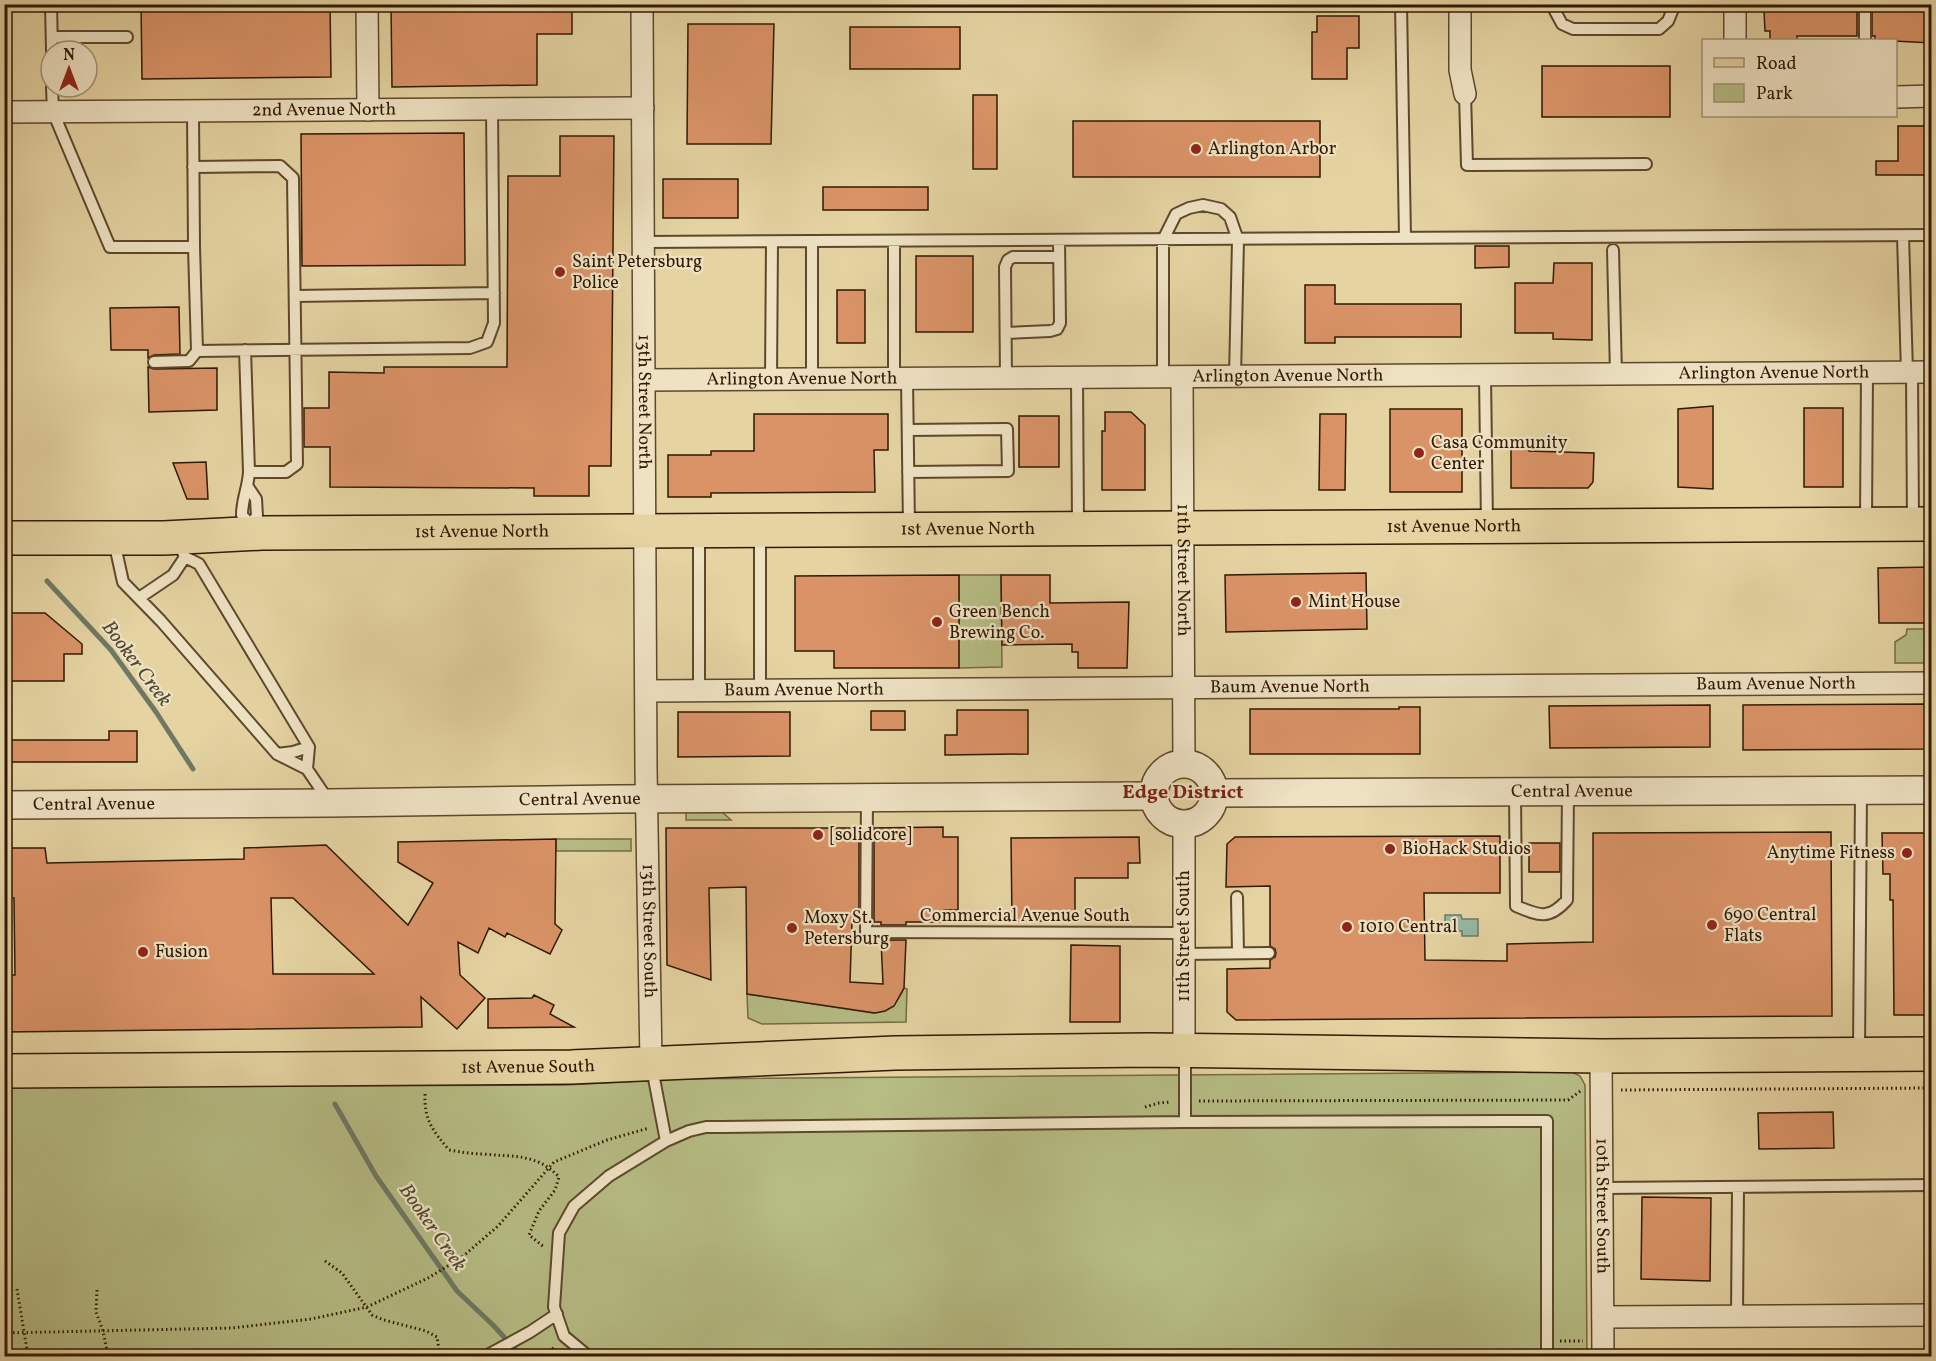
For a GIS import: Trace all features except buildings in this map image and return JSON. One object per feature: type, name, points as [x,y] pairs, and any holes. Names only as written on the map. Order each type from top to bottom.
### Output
[{"type":"main road","name":"1st Avenue North","points":[[4,538],[114,538],[181,547],[250,529],[699,531],[1922,524]]},
{"type":"main road","name":"1st Avenue South","points":[[4,1071],[571,1067],[884,1054],[1184,1049],[1601,1056],[1932,1054]]},
{"type":"street","points":[[367,4],[368,110]]},
{"type":"street","name":"13th Street North","points":[[642,4],[647,799]]},
{"type":"street","points":[[1460,4],[1460,70],[1466,94]]},
{"type":"street","points":[[1735,4],[1735,39]]},
{"type":"street","points":[[1897,97],[1932,96]]},
{"type":"street","name":"2nd Avenue North","points":[[4,112],[643,108]]},
{"type":"street","name":"Arlington Avenue North","points":[[644,380],[1917,372]]},
{"type":"street","name":"11th Street North","points":[[1172,378],[1183,529],[1184,764]]},
{"type":"street","name":"Baum Avenue North","points":[[646,691],[1932,683]]},
{"type":"street","points":[[1184,764],[1194,766],[1208,775],[1214,793],[1209,810],[1203,817],[1184,824],[1161,813],[1154,796],[1159,777],[1166,770],[1184,764]]},
{"type":"street","name":"Central Avenue","points":[[1214,793],[1932,789]]},
{"type":"street","name":"Central Avenue","points":[[4,805],[1154,796]]},
{"type":"street","name":"13th Street South","points":[[647,799],[651,1063]]},
{"type":"street","name":"11th Street South","points":[[1184,824],[1184,1049]]},
{"type":"street","name":"10th Street South","points":[[1601,1056],[1603,1349]]},
{"type":"street","points":[[1603,1317],[1932,1315]]},
{"type":"lane","points":[[51,4],[52,37],[128,37]]},
{"type":"lane","points":[[1401,4],[1405,238]]},
{"type":"lane","points":[[1555,4],[1562,24],[1573,29],[1659,29],[1668,21],[1675,4]]},
{"type":"lane","points":[[1865,4],[1865,39]]},
{"type":"lane","points":[[1466,94],[1467,165],[1646,164]]},
{"type":"lane","points":[[52,99],[53,111],[110,247],[194,247]]},
{"type":"lane","points":[[197,351],[470,348],[487,342],[495,323],[492,109]]},
{"type":"lane","points":[[154,362],[189,361],[197,351],[193,111]]},
{"type":"lane","points":[[193,167],[280,166],[293,178],[297,464],[286,472],[249,472]]},
{"type":"lane","points":[[1172,378],[1163,240],[1176,214],[1203,205],[1221,208],[1230,217],[1238,240],[1235,377]]},
{"type":"lane","points":[[644,242],[1932,235]]},
{"type":"lane","points":[[1903,236],[1917,372],[1922,524]]},
{"type":"lane","points":[[1006,333],[1057,329],[1060,323],[1059,240]]},
{"type":"lane","points":[[894,241],[901,379],[908,430],[909,530]]},
{"type":"lane","points":[[771,379],[772,242]]},
{"type":"lane","points":[[812,242],[812,379]]},
{"type":"lane","points":[[1613,250],[1616,374]]},
{"type":"lane","points":[[1006,378],[1005,267],[1008,260],[1013,257],[1059,256]]},
{"type":"lane","points":[[295,296],[494,293]]},
{"type":"lane","points":[[245,350],[249,472],[248,487],[242,499],[242,515],[250,529]]},
{"type":"lane","points":[[1866,525],[1867,372]]},
{"type":"lane","points":[[1485,375],[1487,527]]},
{"type":"lane","points":[[1077,378],[1078,529]]},
{"type":"lane","points":[[908,430],[1006,429],[1008,471],[908,472]]},
{"type":"lane","points":[[760,530],[760,689]]},
{"type":"lane","points":[[699,531],[699,690]]},
{"type":"lane","points":[[114,538],[123,582],[277,754],[307,769],[330,803]]},
{"type":"lane","points":[[139,598],[173,575],[181,547],[199,564],[309,747],[307,769]]},
{"type":"lane","points":[[277,754],[309,747]]},
{"type":"lane","points":[[1859,1054],[1861,790]]},
{"type":"lane","points":[[1515,792],[1516,906],[1537,915],[1556,912],[1567,900],[1568,791]]},
{"type":"lane","name":"Commercial Avenue South","points":[[867,798],[866,932],[1184,944],[1238,953],[1269,953]]},
{"type":"lane","points":[[1237,897],[1238,953]]},
{"type":"lane","points":[[1184,1049],[1185,1122]]},
{"type":"lane","points":[[651,1063],[666,1141]]},
{"type":"lane","points":[[588,1356],[564,1336],[554,1307],[559,1233],[574,1206],[609,1176],[666,1141],[705,1127],[1548,1121],[1548,1356]]},
{"type":"lane","points":[[1602,1188],[1932,1185]]},
{"type":"lane","points":[[1737,1316],[1738,1187]]},
{"type":"lane","points":[[486,1356],[557,1314]]},
{"type":"path","points":[[425,1092],[424,1107],[431,1129],[449,1150],[483,1155],[519,1155],[549,1167],[559,1177],[555,1190],[539,1211],[529,1235],[540,1245],[558,1252]]},
{"type":"path","points":[[4,1333],[232,1328],[311,1319],[367,1307],[428,1278],[461,1258],[498,1226],[554,1162]]},
{"type":"path","points":[[325,1260],[342,1272],[372,1315],[426,1331],[437,1337],[440,1356]]},
{"type":"path","points":[[17,1289],[28,1356]]},
{"type":"path","points":[[97,1290],[96,1312],[108,1356]]},
{"type":"path","points":[[1548,1342],[1603,1349]]},
{"type":"green space","points":[[959,575],[1001,575],[1002,667],[959,668]]},
{"type":"green space","points":[[1907,629],[1931,629],[1931,663],[1895,663],[1895,642],[1906,635]]},
{"type":"green space","points":[[686,812],[722,812],[731,820],[686,820]]},
{"type":"green space","points":[[556,839],[631,839],[631,851],[556,851]]},
{"type":"green space","points":[[904,988],[907,989],[906,1022],[762,1024],[748,1018],[747,994],[873,1013],[892,1006]]},
{"type":"green space","points":[[1572,1072],[1580,1076],[1585,1085],[1587,1356],[5,1356],[4,1087],[565,1085],[680,1079]]},
{"type":"shaded area","points":[[1445,915],[1461,915],[1462,919],[1478,919],[1478,936],[1462,936],[1462,931],[1445,931]]},
{"type":"waterway","name":"Booker Creek","points":[[47,581],[111,650],[156,712],[193,769]]},
{"type":"waterway","name":"Booker Creek","points":[[335,1104],[376,1176],[457,1291],[494,1326],[521,1356]]},
{"type":"place","name":"Arlington Arbor","points":[[1196,149]]},
{"type":"place","name":"Saint Petersburg Police","points":[[560,272]]},
{"type":"place","name":"Casa Community Center","points":[[1419,453]]},
{"type":"place","name":"Mint House","points":[[1296,602]]},
{"type":"place","name":"Green Bench Brewing Co.","points":[[937,622]]},
{"type":"place","name":"[solidcore]","points":[[818,835]]},
{"type":"place","name":"BioHack Studios","points":[[1390,849]]},
{"type":"place","name":"Anytime Fitness","points":[[1907,853]]},
{"type":"place","name":"690 Central Flats","points":[[1712,925]]},
{"type":"place","name":"1010 Central","points":[[1347,927]]},
{"type":"place","name":"Moxy St. Petersburg","points":[[792,928]]},
{"type":"place","name":"Fusion","points":[[143,952]]},
{"type":"district","name":"Edge District","points":[[1183,793]]}]
